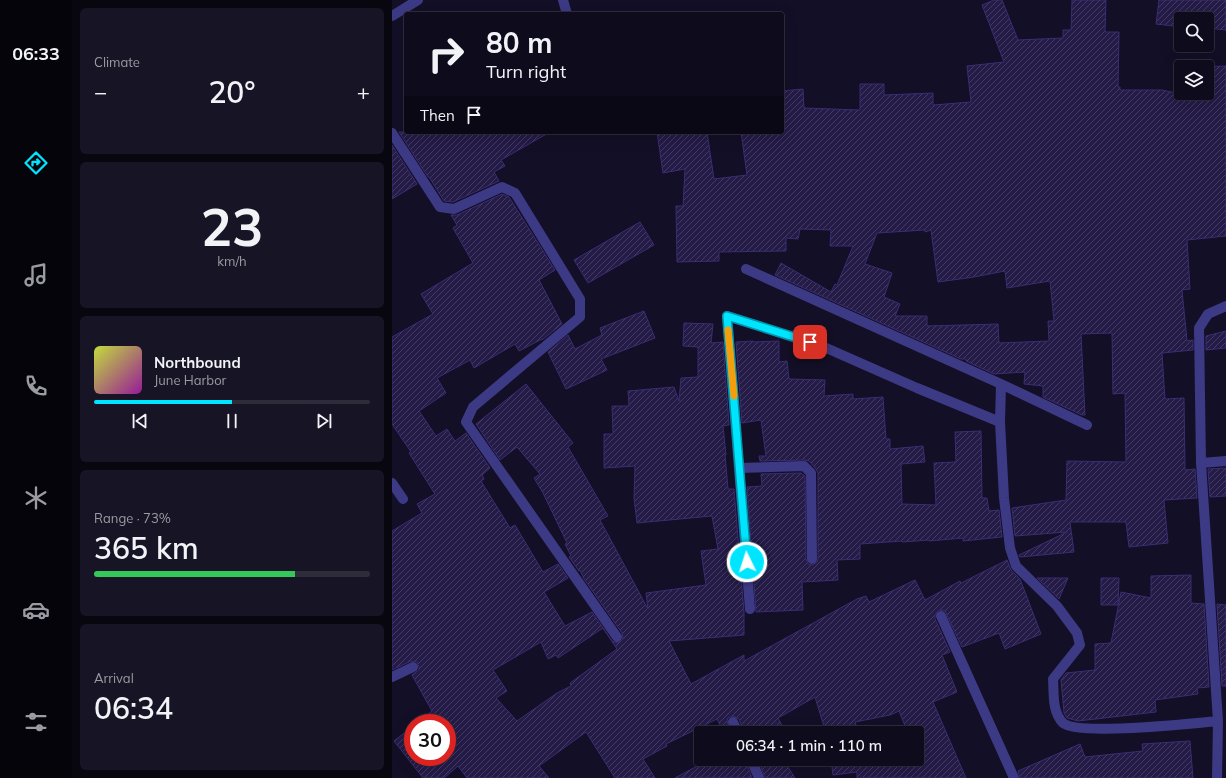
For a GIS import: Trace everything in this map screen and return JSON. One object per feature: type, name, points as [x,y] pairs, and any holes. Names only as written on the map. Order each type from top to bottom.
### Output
[{"type":"street","points":[[392,16],[418,0]]},
{"type":"street","points":[[563,0],[566,12]]},
{"type":"street","points":[[392,133],[440,207],[454,210],[502,187],[515,193],[580,299],[580,317],[473,407],[466,422],[617,637]]},
{"type":"street","points":[[746,269],[1002,384],[1087,425]]},
{"type":"street","points":[[1217,778],[1218,721],[1201,464],[1199,328],[1208,314],[1226,306]]},
{"type":"street","points":[[750,609],[727,316],[824,347],[917,388],[1000,422]]},
{"type":"street","points":[[1002,384],[1000,422],[1004,498],[1010,548],[1016,566],[1057,606],[1077,633],[1080,645],[1053,679],[1056,712],[1063,723],[1069,726],[1101,729],[1218,721]]},
{"type":"street","points":[[1201,464],[1226,461]]},
{"type":"street","points":[[740,468],[804,466],[811,474],[812,559]]},
{"type":"street","points":[[392,483],[403,499]]},
{"type":"street","points":[[941,616],[1014,778]]},
{"type":"street","points":[[392,677],[413,666]]},
{"type":"street","points":[[733,722],[735,726]]},
{"type":"street","points":[[754,766],[760,778]]},
{"type":"building","points":[[994,0],[1002,0],[1018,40],[1063,38],[1063,30],[1071,30],[1072,0],[1106,0],[1105,32],[1119,32],[1118,87],[1120,87],[1120,90],[1162,90],[1174,93],[1174,100],[1214,100],[1214,66],[1226,66],[1226,236],[1187,240],[1190,289],[1182,290],[1187,341],[1193,340],[1193,350],[1162,353],[1165,399],[1184,398],[1185,470],[1195,469],[1197,498],[1164,500],[1168,543],[1129,547],[1126,522],[1070,522],[1074,552],[1020,557],[1019,555],[1067,532],[1015,536],[1012,508],[1066,500],[1067,461],[1126,462],[1125,393],[1113,394],[1112,333],[1081,334],[1085,415],[1082,415],[1043,397],[1043,386],[1024,384],[1025,372],[994,374],[966,361],[966,359],[961,359],[775,275],[781,263],[831,292],[835,284],[837,285],[853,246],[830,246],[831,230],[800,229],[798,239],[786,238],[786,251],[719,252],[719,261],[677,262],[676,206],[683,206],[685,169],[663,173],[657,134],[707,134],[714,179],[747,175],[741,134],[784,134],[784,91],[803,89],[804,108],[860,110],[860,84],[884,84],[884,95],[933,93],[933,105],[971,102],[967,66],[1004,62],[982,5]],"holes":[[[925,230],[925,232],[931,230],[938,282],[1005,271],[1007,288],[1050,281],[1054,321],[1048,321],[1049,341],[999,343],[998,324],[927,326],[927,316],[895,316],[900,304],[884,297],[892,273],[865,264],[877,233]]]},
{"type":"building","points":[[1159,0],[1226,0],[1226,30],[1214,29],[1214,12],[1174,12],[1174,26],[1156,24]]},
{"type":"building","points":[[399,132],[404,132],[404,134],[546,134],[501,160],[505,166],[494,172],[499,181],[453,202],[444,201]]},
{"type":"building","points":[[392,145],[417,184],[392,199]]},
{"type":"building","points":[[502,194],[509,197],[555,270],[539,280],[562,324],[542,340],[519,351],[515,344],[474,368],[470,360],[437,378],[446,393],[419,411],[436,436],[447,429],[455,441],[466,433],[490,468],[482,475],[484,479],[481,481],[510,528],[515,525],[543,572],[558,564],[568,578],[544,592],[565,626],[592,612],[612,641],[618,643],[623,639],[622,633],[584,579],[580,570],[579,571],[569,557],[571,556],[565,544],[567,543],[543,493],[534,478],[540,474],[517,447],[500,460],[476,424],[526,384],[573,443],[568,447],[608,516],[600,520],[648,609],[646,593],[706,585],[701,551],[718,549],[712,516],[637,523],[634,498],[635,466],[604,468],[604,434],[613,434],[612,406],[629,406],[628,391],[674,387],[679,401],[681,378],[698,377],[698,347],[683,346],[684,323],[713,324],[711,343],[723,342],[729,425],[723,426],[725,455],[728,489],[734,489],[744,612],[744,635],[669,641],[691,684],[744,655],[744,661],[857,599],[866,596],[869,602],[915,580],[925,600],[960,581],[961,583],[1007,560],[1011,570],[1020,579],[1041,634],[1005,649],[999,633],[962,647],[945,611],[939,610],[935,615],[935,619],[950,652],[942,655],[957,692],[933,702],[966,778],[857,778],[857,772],[833,775],[832,766],[924,766],[924,726],[905,726],[899,711],[890,715],[855,722],[856,725],[853,726],[824,726],[815,697],[778,718],[782,726],[742,726],[739,719],[733,716],[728,718],[727,721],[729,726],[720,726],[717,719],[703,726],[694,726],[694,730],[666,744],[667,746],[643,759],[655,778],[615,778],[586,732],[539,766],[549,778],[467,778],[458,766],[444,778],[423,778],[414,766],[456,766],[456,714],[428,714],[432,711],[412,675],[419,670],[417,662],[411,661],[392,670],[392,531],[422,513],[417,504],[435,494],[409,453],[411,452],[392,424],[392,337],[433,314],[421,294],[473,263],[453,228],[457,225],[451,215],[457,215]],"holes":[[[603,628],[617,649],[570,683],[571,686],[557,693],[517,721],[496,698],[507,691],[493,670],[541,642],[548,659],[556,655],[558,658]]]},
{"type":"building","points":[[640,222],[654,245],[588,283],[574,260]]},
{"type":"building","points":[[644,311],[655,338],[601,359],[607,370],[566,389],[548,352],[568,335],[575,349],[602,335],[600,328]]},
{"type":"building","points":[[1226,331],[1226,348],[1206,350],[1206,336]]},
{"type":"building","points":[[779,341],[779,362],[787,361],[789,379],[825,380],[824,396],[853,394],[853,399],[883,397],[886,439],[890,439],[890,449],[923,446],[925,462],[901,464],[902,504],[936,505],[934,463],[956,462],[955,432],[981,431],[982,498],[987,498],[989,511],[999,510],[1002,537],[963,541],[963,538],[860,544],[860,559],[837,560],[838,580],[802,582],[803,610],[756,612],[747,487],[762,486],[761,474],[801,473],[805,476],[806,559],[808,564],[812,565],[817,562],[818,559],[818,473],[809,461],[760,461],[759,456],[766,456],[761,420],[742,423],[736,342]]},
{"type":"building","points":[[1226,468],[1226,496],[1210,497],[1208,469]]},
{"type":"building","points":[[1191,575],[1191,603],[1204,604],[1209,687],[1197,688],[1198,694],[1155,700],[1156,712],[1078,721],[1067,718],[1064,713],[1061,680],[1066,673],[1095,670],[1095,644],[1111,643],[1121,592],[1151,598],[1151,576]]},
{"type":"building","points":[[1037,578],[1068,578],[1059,599]]},
{"type":"building","points":[[1101,578],[1119,578],[1118,605],[1101,605]]},
{"type":"building","points":[[1217,604],[1226,605],[1226,686],[1222,686]]},
{"type":"building","points":[[404,733],[404,754],[394,741]]},
{"type":"building","points":[[1190,741],[1193,778],[1020,778],[1018,771],[1080,744],[1085,757],[1143,751],[1142,744]]},
{"type":"building","points":[[697,766],[748,766],[752,778],[675,778]]},
{"type":"building","points":[[761,766],[787,766],[795,778],[765,778]]},
{"type":"slow traffic","points":[[728,330],[734,396]]},
{"type":"route","points":[[747,562],[727,316],[810,342]]}]
